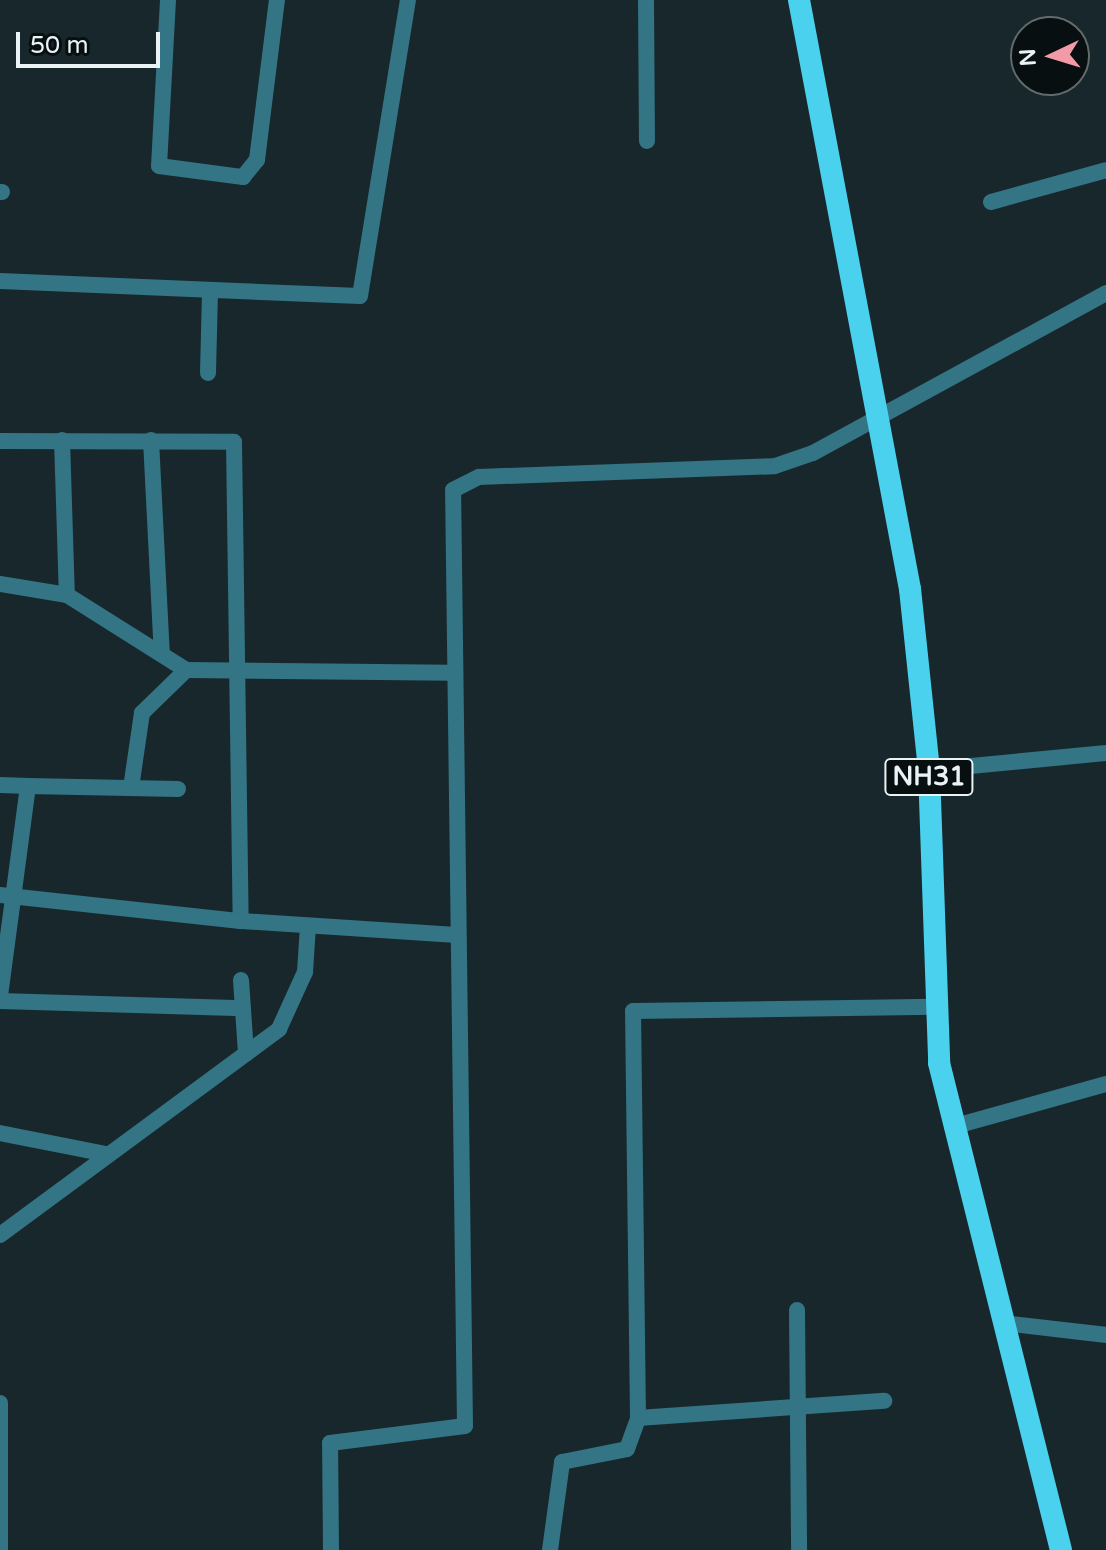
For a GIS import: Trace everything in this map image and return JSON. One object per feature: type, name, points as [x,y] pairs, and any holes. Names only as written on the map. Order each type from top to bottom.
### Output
[{"type":"highway","name":"NH31","points":[[799,0],[910,589],[929,770],[935,1007],[952,1127],[1061,1550]]},
{"type":"street","points":[[168,0],[159,166],[243,177],[257,160],[277,0]]},
{"type":"street","points":[[0,281],[360,296],[408,0]]},
{"type":"street","points":[[646,0],[647,141]]},
{"type":"street","points":[[991,202],[1106,170]]},
{"type":"street","points":[[208,373],[210,292]]},
{"type":"street","points":[[331,1550],[330,1443],[465,1426],[450,500],[460,484],[479,477],[775,466],[879,416],[1106,293]]},
{"type":"street","points":[[62,440],[67,595]]},
{"type":"street","points":[[151,440],[162,654]]},
{"type":"street","points":[[0,441],[224,440],[238,450],[241,921]]},
{"type":"street","points":[[0,584],[67,595],[186,670],[451,673]]},
{"type":"street","points":[[131,788],[142,713],[186,670]]},
{"type":"street","points":[[929,770],[1106,753]]},
{"type":"street","points":[[0,785],[178,789]]},
{"type":"street","points":[[28,786],[6,895],[0,999],[243,1008]]},
{"type":"street","points":[[6,895],[241,921],[457,935]]},
{"type":"street","points":[[0,1235],[279,1029],[305,972],[308,926]]},
{"type":"street","points":[[241,980],[246,1054]]},
{"type":"street","points":[[550,1550],[562,1462],[627,1449],[638,1418],[633,1011],[935,1007]]},
{"type":"street","points":[[952,1127],[1106,1084]]},
{"type":"street","points":[[0,1133],[106,1154]]},
{"type":"street","points":[[797,1310],[799,1550]]},
{"type":"street","points":[[1003,1323],[1106,1335]]},
{"type":"street","points":[[638,1418],[884,1401]]},
{"type":"street","points":[[0,1403],[0,1550]]}]
